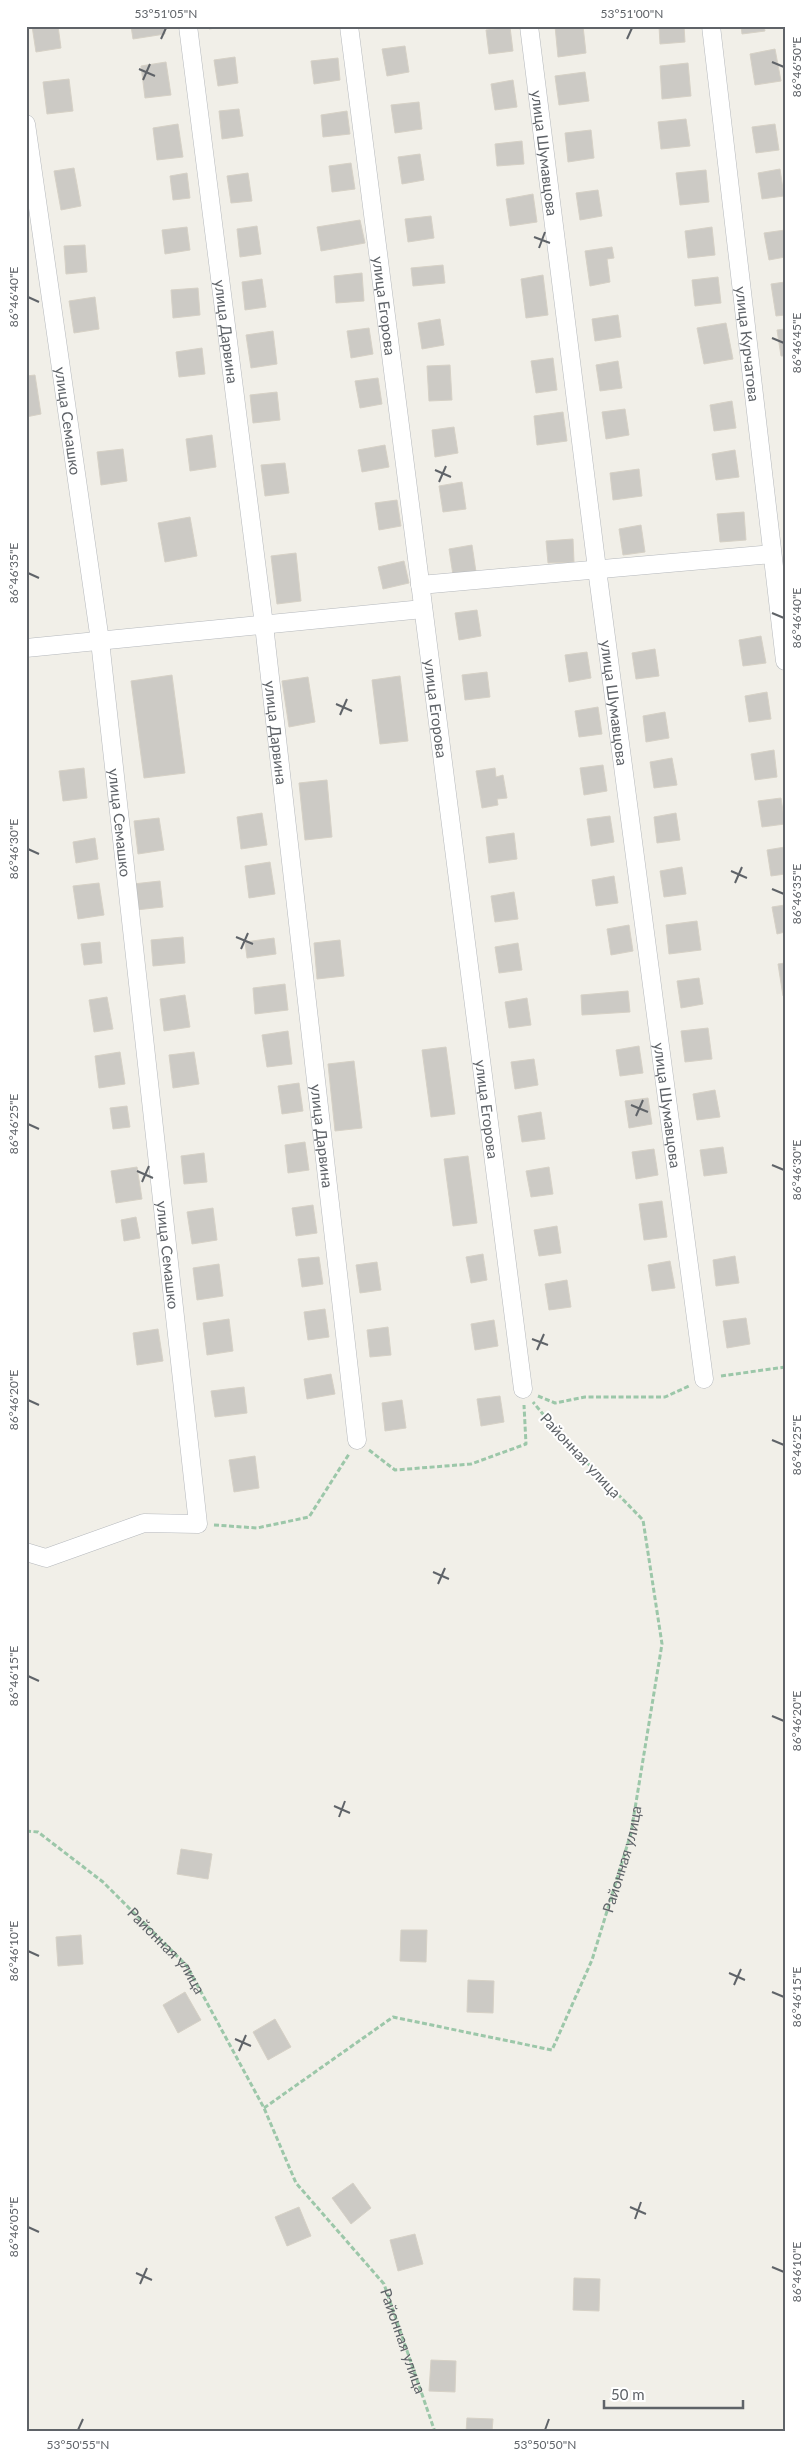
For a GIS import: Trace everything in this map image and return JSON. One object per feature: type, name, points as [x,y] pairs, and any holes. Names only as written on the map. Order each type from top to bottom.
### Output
[{"type":"street","name":"улица Дарвина","points":[[188,26],[264,625],[357,1440]]},
{"type":"street","name":"улица Егорова","points":[[349,26],[523,1390]]},
{"type":"street","name":"улица Шумавцова","points":[[529,26],[597,569],[704,1379]]},
{"type":"street","name":"улица Курчатова","points":[[712,26],[785,661]]},
{"type":"street","name":"улица Семашко","points":[[26,124],[100,641],[198,1524]]},
{"type":"street","points":[[420,585],[772,554]]},
{"type":"street","points":[[26,648],[423,609]]},
{"type":"street","points":[[26,1552],[46,1558],[144,1522],[198,1524]]},
{"type":"path","points":[[198,1524],[256,1528],[309,1517],[357,1440],[395,1470],[471,1464],[526,1444],[523,1390],[555,1403],[585,1396],[665,1397],[704,1379],[785,1367]]},
{"type":"path","name":"Районная улица","points":[[264,2108],[393,2018],[552,2050],[592,1960],[631,1833],[662,1644],[642,1520],[561,1436],[523,1390]]},
{"type":"path","name":"Районная улица","points":[[26,1832],[38,1832],[103,1882],[187,1966],[264,2108],[296,2183],[384,2284],[435,2432]]},
{"type":"building","points":[[32,26],[58,26],[61,48],[36,52]]},
{"type":"building","points":[[131,26],[164,26],[165,34],[133,39]]},
{"type":"building","points":[[209,26],[229,26],[209,29]]},
{"type":"building","points":[[555,26],[583,26],[586,53],[558,57]]},
{"type":"building","points":[[659,26],[684,26],[685,42],[660,44]]},
{"type":"building","points":[[741,26],[764,26],[765,31],[742,34]]},
{"type":"building","points":[[510,27],[513,51],[489,54],[486,30]]},
{"type":"building","points":[[405,46],[409,72],[387,76],[382,49]]},
{"type":"building","points":[[775,49],[781,81],[755,85],[750,54]]},
{"type":"building","points":[[235,57],[238,83],[218,86],[214,60]]},
{"type":"building","points":[[338,58],[340,80],[314,84],[311,61]]},
{"type":"building","points":[[166,62],[171,95],[145,98],[141,66]]},
{"type":"building","points":[[688,63],[691,96],[662,99],[660,66]]},
{"type":"building","points":[[585,72],[589,101],[559,105],[555,76]]},
{"type":"building","points":[[69,79],[73,111],[47,114],[43,82]]},
{"type":"building","points":[[513,80],[517,107],[495,110],[491,84]]},
{"type":"building","points":[[419,102],[422,129],[395,133],[391,105]]},
{"type":"building","points":[[239,109],[243,136],[222,139],[219,111]]},
{"type":"building","points":[[347,111],[350,134],[323,137],[321,115]]},
{"type":"building","points":[[686,119],[690,146],[661,149],[658,122]]},
{"type":"building","points":[[178,124],[183,157],[157,160],[153,128]]},
{"type":"building","points":[[775,124],[779,150],[756,153],[752,127]]},
{"type":"building","points":[[591,130],[594,158],[568,162],[565,133]]},
{"type":"building","points":[[522,141],[524,164],[497,166],[495,144]]},
{"type":"building","points":[[420,154],[424,180],[402,184],[398,157]]},
{"type":"building","points":[[351,163],[355,189],[332,192],[329,166]]},
{"type":"building","points":[[74,168],[81,206],[61,210],[54,171]]},
{"type":"building","points":[[780,169],[784,196],[762,199],[758,173]]},
{"type":"building","points":[[706,170],[709,202],[680,205],[676,173]]},
{"type":"building","points":[[187,173],[190,198],[173,200],[170,176]]},
{"type":"building","points":[[248,173],[252,201],[231,203],[227,176]]},
{"type":"building","points":[[598,190],[602,216],[580,220],[576,193]]},
{"type":"building","points":[[533,194],[537,222],[510,226],[506,199]]},
{"type":"building","points":[[431,216],[434,238],[408,242],[405,219]]},
{"type":"building","points":[[360,220],[365,243],[321,251],[317,227]]},
{"type":"building","points":[[257,226],[261,254],[240,257],[237,229]]},
{"type":"building","points":[[187,227],[190,250],[165,254],[162,230]]},
{"type":"building","points":[[712,227],[715,255],[688,258],[685,231]]},
{"type":"building","points":[[785,230],[785,257],[769,260],[764,233]]},
{"type":"building","points":[[85,245],[87,272],[66,274],[64,246]]},
{"type":"building","points":[[612,247],[614,258],[607,259],[610,282],[590,286],[585,251]]},
{"type":"building","points":[[443,265],[445,283],[413,286],[411,268]]},
{"type":"building","points":[[362,273],[364,301],[336,303],[334,276]]},
{"type":"building","points":[[543,275],[548,315],[526,318],[521,279]]},
{"type":"building","points":[[718,277],[721,303],[695,306],[692,280]]},
{"type":"building","points":[[262,279],[266,307],[245,310],[242,282]]},
{"type":"building","points":[[785,282],[785,315],[776,316],[771,284]]},
{"type":"building","points":[[198,288],[200,315],[173,318],[171,290]]},
{"type":"building","points":[[95,297],[99,329],[74,333],[69,301]]},
{"type":"building","points":[[618,315],[621,337],[595,341],[592,319]]},
{"type":"building","points":[[440,319],[444,345],[422,349],[418,323]]},
{"type":"building","points":[[726,323],[733,359],[704,364],[697,328]]},
{"type":"building","points":[[369,328],[373,354],[351,358],[347,331]]},
{"type":"building","points":[[785,329],[785,356],[781,356],[777,330]]},
{"type":"building","points":[[273,331],[277,364],[251,368],[246,335]]},
{"type":"building","points":[[202,348],[205,374],[179,377],[176,352]]},
{"type":"building","points":[[553,358],[557,390],[536,393],[531,361]]},
{"type":"building","points":[[618,361],[622,388],[600,391],[596,365]]},
{"type":"building","points":[[450,365],[452,400],[429,401],[427,366]]},
{"type":"building","points":[[35,375],[41,414],[26,417],[26,376]]},
{"type":"building","points":[[378,378],[382,404],[360,408],[355,381]]},
{"type":"building","points":[[277,392],[280,420],[253,423],[250,395]]},
{"type":"building","points":[[732,401],[736,428],[714,431],[710,405]]},
{"type":"building","points":[[625,409],[629,435],[606,439],[602,412]]},
{"type":"building","points":[[563,412],[567,441],[537,445],[534,416]]},
{"type":"building","points":[[454,427],[458,453],[435,457],[432,430]]},
{"type":"building","points":[[212,435],[216,467],[190,471],[186,439]]},
{"type":"building","points":[[385,445],[389,467],[362,472],[358,450]]},
{"type":"building","points":[[123,449],[127,481],[101,485],[97,452]]},
{"type":"building","points":[[735,450],[739,477],[716,480],[712,454]]},
{"type":"building","points":[[285,463],[289,493],[265,496],[261,465]]},
{"type":"building","points":[[639,469],[642,496],[613,500],[610,473]]},
{"type":"building","points":[[462,482],[466,509],[443,512],[439,486]]},
{"type":"building","points":[[397,500],[401,526],[379,530],[375,503]]},
{"type":"building","points":[[744,512],[746,540],[720,542],[717,514]]},
{"type":"building","points":[[190,517],[197,556],[165,562],[158,523]]},
{"type":"building","points":[[641,525],[645,552],[623,555],[619,529]]},
{"type":"building","points":[[573,539],[574,562],[548,563],[546,541]]},
{"type":"building","points":[[472,545],[476,572],[453,575],[449,549]]},
{"type":"building","points":[[296,553],[301,601],[277,604],[271,556]]},
{"type":"building","points":[[404,561],[409,583],[383,589],[378,567]]},
{"type":"building","points":[[477,610],[481,636],[459,640],[455,613]]},
{"type":"building","points":[[761,636],[766,663],[743,666],[739,640]]},
{"type":"building","points":[[655,649],[659,676],[636,679],[632,653]]},
{"type":"building","points":[[587,652],[591,678],[569,682],[565,655]]},
{"type":"building","points":[[487,672],[490,697],[465,700],[462,675]]},
{"type":"building","points":[[172,675],[185,773],[144,778],[131,681]]},
{"type":"building","points":[[400,676],[408,741],[380,744],[372,680]]},
{"type":"building","points":[[308,677],[315,722],[289,727],[282,681]]},
{"type":"building","points":[[767,692],[771,719],[749,722],[745,696]]},
{"type":"building","points":[[598,707],[602,734],[579,737],[575,711]]},
{"type":"building","points":[[665,712],[669,738],[646,742],[643,716]]},
{"type":"building","points":[[774,750],[777,777],[755,780],[751,754]]},
{"type":"building","points":[[672,758],[677,785],[654,788],[650,762]]},
{"type":"building","points":[[603,765],[607,791],[584,795],[580,768]]},
{"type":"building","points":[[84,768],[87,798],[63,801],[59,771]]},
{"type":"building","points":[[495,768],[496,777],[503,775],[507,798],[497,799],[498,805],[482,808],[476,771]]},
{"type":"building","points":[[327,780],[332,837],[305,840],[299,783]]},
{"type":"building","points":[[781,798],[785,824],[762,827],[758,801]]},
{"type":"building","points":[[262,813],[267,845],[241,849],[237,817]]},
{"type":"building","points":[[676,813],[680,840],[657,843],[654,817]]},
{"type":"building","points":[[610,816],[614,842],[591,846],[587,819]]},
{"type":"building","points":[[159,818],[164,850],[138,854],[134,821]]},
{"type":"building","points":[[514,833],[517,859],[489,863],[486,837]]},
{"type":"building","points":[[95,838],[98,859],[76,863],[73,842]]},
{"type":"building","points":[[785,847],[785,874],[771,876],[767,850]]},
{"type":"building","points":[[270,862],[275,894],[249,898],[245,866]]},
{"type":"building","points":[[682,867],[686,894],[664,897],[660,871]]},
{"type":"building","points":[[614,876],[618,903],[596,906],[592,880]]},
{"type":"building","points":[[160,881],[163,907],[136,910],[133,884]]},
{"type":"building","points":[[99,883],[104,915],[78,919],[73,886]]},
{"type":"building","points":[[514,892],[518,919],[495,922],[491,896]]},
{"type":"building","points":[[785,905],[785,932],[777,934],[772,907]]},
{"type":"building","points":[[697,921],[701,950],[669,954],[666,925]]},
{"type":"building","points":[[629,925],[633,951],[611,955],[607,929]]},
{"type":"building","points":[[183,937],[185,963],[153,966],[151,940]]},
{"type":"building","points":[[274,938],[276,954],[247,958],[245,942]]},
{"type":"building","points":[[340,940],[344,976],[317,979],[314,943]]},
{"type":"building","points":[[100,942],[102,963],[84,965],[81,944]]},
{"type":"building","points":[[518,943],[522,970],[499,973],[495,947]]},
{"type":"building","points":[[785,963],[785,996],[783,996],[778,964]]},
{"type":"building","points":[[699,978],[703,1004],[681,1008],[677,981]]},
{"type":"building","points":[[285,984],[288,1010],[255,1014],[253,988]]},
{"type":"building","points":[[628,991],[630,1012],[582,1015],[581,995]]},
{"type":"building","points":[[185,995],[190,1027],[164,1031],[160,999]]},
{"type":"building","points":[[107,997],[113,1029],[94,1032],[89,1000]]},
{"type":"building","points":[[527,998],[531,1025],[509,1028],[505,1002]]},
{"type":"building","points":[[708,1028],[712,1059],[685,1062],[681,1031]]},
{"type":"building","points":[[288,1031],[292,1064],[267,1067],[262,1035]]},
{"type":"building","points":[[639,1046],[643,1073],[620,1076],[616,1050]]},
{"type":"building","points":[[446,1047],[455,1114],[431,1117],[422,1050]]},
{"type":"building","points":[[120,1052],[125,1084],[99,1088],[95,1056]]},
{"type":"building","points":[[194,1052],[199,1084],[173,1088],[169,1055]]},
{"type":"building","points":[[534,1059],[538,1085],[515,1089],[511,1062]]},
{"type":"building","points":[[354,1061],[362,1128],[335,1131],[328,1064]]},
{"type":"building","points":[[299,1083],[303,1111],[282,1114],[278,1086]]},
{"type":"building","points":[[715,1090],[720,1117],[697,1120],[693,1094]]},
{"type":"building","points":[[648,1098],[652,1124],[629,1128],[625,1101]]},
{"type":"building","points":[[127,1106],[130,1127],[113,1129],[110,1108]]},
{"type":"building","points":[[541,1112],[545,1139],[522,1142],[518,1116]]},
{"type":"building","points":[[305,1142],[309,1170],[288,1173],[285,1145]]},
{"type":"building","points":[[723,1147],[727,1173],[704,1176],[700,1150]]},
{"type":"building","points":[[654,1149],[658,1175],[636,1179],[632,1152]]},
{"type":"building","points":[[204,1153],[207,1182],[184,1184],[181,1156]]},
{"type":"building","points":[[468,1156],[477,1223],[453,1226],[444,1159]]},
{"type":"building","points":[[137,1167],[142,1199],[116,1203],[111,1171]]},
{"type":"building","points":[[549,1167],[553,1194],[531,1197],[526,1171]]},
{"type":"building","points":[[662,1201],[667,1237],[644,1240],[639,1204]]},
{"type":"building","points":[[313,1205],[317,1233],[296,1236],[292,1208]]},
{"type":"building","points":[[213,1208],[217,1240],[192,1244],[187,1212]]},
{"type":"building","points":[[136,1217],[140,1238],[124,1241],[121,1220]]},
{"type":"building","points":[[557,1226],[561,1253],[539,1256],[534,1230]]},
{"type":"building","points":[[483,1254],[487,1280],[471,1283],[466,1257]]},
{"type":"building","points":[[735,1256],[739,1283],[716,1286],[713,1260]]},
{"type":"building","points":[[319,1257],[323,1284],[302,1287],[298,1259]]},
{"type":"building","points":[[670,1261],[675,1288],[652,1291],[648,1265]]},
{"type":"building","points":[[377,1262],[381,1290],[360,1293],[356,1265]]},
{"type":"building","points":[[219,1264],[223,1296],[197,1300],[193,1268]]},
{"type":"building","points":[[567,1280],[571,1307],[549,1310],[545,1284]]},
{"type":"building","points":[[325,1309],[329,1337],[308,1340],[304,1312]]},
{"type":"building","points":[[746,1318],[750,1344],[727,1348],[723,1321]]},
{"type":"building","points":[[229,1319],[233,1351],[207,1355],[203,1323]]},
{"type":"building","points":[[494,1320],[498,1346],[475,1350],[471,1324]]},
{"type":"building","points":[[388,1327],[391,1355],[370,1357],[367,1330]]},
{"type":"building","points":[[158,1329],[163,1361],[137,1365],[133,1333]]},
{"type":"building","points":[[331,1374],[335,1394],[307,1399],[304,1379]]},
{"type":"building","points":[[244,1387],[247,1413],[215,1417],[211,1391]]},
{"type":"building","points":[[500,1396],[504,1422],[481,1426],[477,1399]]},
{"type":"building","points":[[402,1400],[406,1428],[385,1431],[382,1403]]},
{"type":"building","points":[[255,1456],[259,1488],[234,1492],[229,1460]]},
{"type":"building","points":[[181,1849],[212,1854],[208,1879],[177,1874]]},
{"type":"building","points":[[401,1930],[427,1930],[426,1962],[400,1961]]},
{"type":"building","points":[[81,1935],[83,1964],[58,1966],[56,1937]]},
{"type":"building","points":[[468,1980],[494,1981],[493,2013],[467,2012]]},
{"type":"building","points":[[185,1992],[201,2020],[178,2033],[163,2005]]},
{"type":"building","points":[[275,2019],[291,2047],[268,2060],[253,2032]]},
{"type":"building","points":[[353,2183],[371,2208],[351,2224],[332,2198]]},
{"type":"building","points":[[299,2207],[311,2236],[287,2246],[275,2217]]},
{"type":"building","points":[[415,2234],[423,2264],[398,2271],[390,2240]]},
{"type":"building","points":[[574,2278],[600,2279],[599,2311],[573,2310]]},
{"type":"building","points":[[431,2360],[456,2361],[455,2392],[429,2391]]},
{"type":"building","points":[[467,2418],[493,2419],[492,2432],[466,2432]]}]
